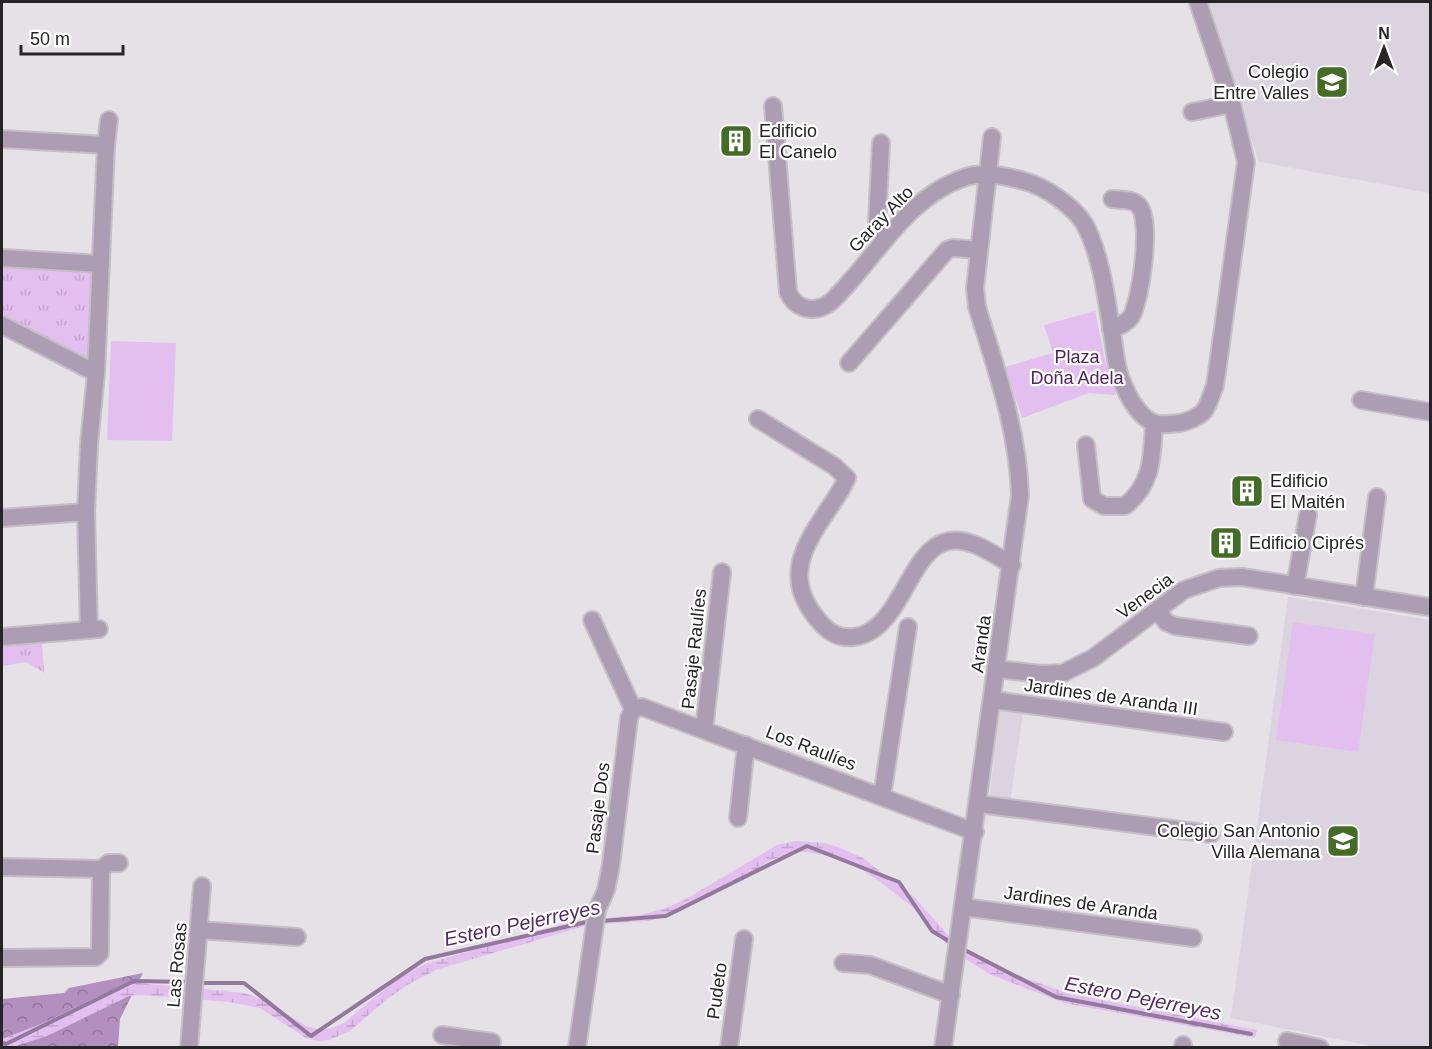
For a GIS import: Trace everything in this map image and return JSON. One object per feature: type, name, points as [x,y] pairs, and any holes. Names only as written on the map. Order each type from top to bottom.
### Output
[{"type":"street","points":[[1086,445],[1092,499],[1104,506],[1125,506],[1136,495],[1149,473],[1154,423],[1167,425],[1184,422],[1203,412],[1215,386],[1246,162],[1232,104],[1198,2]]},
{"type":"street","points":[[1192,112],[1232,104]]},
{"type":"street","name":"Garay Alto","points":[[773,106],[788,292],[792,300],[802,308],[825,307],[916,206],[941,188],[967,176],[988,174],[1035,184],[1062,201],[1084,224],[1096,253],[1120,377],[1130,399],[1146,418],[1154,423]]},
{"type":"street","points":[[2,637],[94,630],[86,512],[88,444],[96,373],[109,120]]},
{"type":"street","name":"Aranda","points":[[943,1047],[979,804],[1020,495],[1020,472],[1010,418],[977,307],[975,288],[992,137]]},
{"type":"street","points":[[2,139],[106,145]]},
{"type":"street","points":[[881,142],[877,223],[880,232],[886,238]]},
{"type":"street","points":[[1111,329],[1125,324],[1133,312],[1140,285],[1146,232],[1139,205],[1113,199]]},
{"type":"street","points":[[849,363],[941,255],[953,248],[979,250]]},
{"type":"street","points":[[2,258],[101,264]]},
{"type":"street","points":[[2,325],[96,373]]},
{"type":"street","points":[[1360,400],[1431,412]]},
{"type":"street","points":[[758,419],[834,466],[847,478],[804,550],[799,566],[800,593],[807,607],[831,633],[852,638],[867,634],[880,626],[926,556],[936,545],[950,540],[970,542],[1011,565]]},
{"type":"street","points":[[1364,597],[1377,496]]},
{"type":"street","points":[[2,518],[86,512]]},
{"type":"street","points":[[1295,586],[1308,515]]},
{"type":"street","name":"Pasaje Raulíes","points":[[704,730],[722,572]]},
{"type":"street","name":"Venecia","points":[[997,669],[1041,674],[1063,673],[1094,658],[1184,590],[1219,578],[1242,577],[1431,607]]},
{"type":"street","points":[[1158,610],[1166,622],[1175,626],[1249,636]]},
{"type":"street","points":[[592,620],[633,709]]},
{"type":"street","points":[[882,796],[908,627]]},
{"type":"street","name":"Jardines de Aranda III","points":[[993,700],[1224,732]]},
{"type":"street","name":"Los Raulíes","points":[[633,709],[642,707],[975,832]]},
{"type":"street","name":"Pasaje Dos","points":[[577,1047],[597,910],[606,890],[611,865],[628,718],[633,709]]},
{"type":"street","points":[[738,818],[746,745]]},
{"type":"street","points":[[979,804],[1211,834]]},
{"type":"street","points":[[2,867],[101,868],[109,863],[119,863]]},
{"type":"street","points":[[2,958],[96,957],[100,953],[101,868]]},
{"type":"street","name":"Las Rosas","points":[[189,1047],[202,886]]},
{"type":"street","name":"Jardines de Aranda","points":[[963,907],[1193,938]]},
{"type":"street","points":[[199,930],[297,937]]},
{"type":"street","name":"Pudeto","points":[[729,1047],[744,939]]},
{"type":"street","points":[[843,963],[870,964],[951,994]]},
{"type":"street","points":[[442,1035],[465,1043],[492,1042]]},
{"type":"street","points":[[1287,1041],[1320,1047]]},
{"type":"shaded area","name":"Colegio Entre Valles","points":[[1206,2],[1430,2],[1430,193],[1259,162]]},
{"type":"shaded area","name":"Colegio San Antonio Villa Alemana","points":[[1288,597],[1430,620],[1430,1047],[1376,1047],[1231,1018]]},
{"type":"shaded area","points":[[1000,711],[1023,713],[1010,803],[989,799]]},
{"type":"green space","points":[[2,266],[96,272],[92,361],[2,314]]},
{"type":"green space","name":"Plaza Doña Adela","points":[[1095,311],[1106,364],[1116,395],[1089,393],[1022,418],[1005,367],[1053,353],[1044,325]]},
{"type":"green space","points":[[111,341],[176,343],[172,441],[107,440]]},
{"type":"green space","points":[[1293,622],[1375,634],[1358,752],[1276,740]]},
{"type":"green space","points":[[42,644],[44,673],[26,662],[2,666],[2,646]]},
{"type":"green space","points":[[796,841],[825,843],[863,858],[915,898],[957,945],[999,969],[1070,994],[1257,1030],[1255,1038],[1064,1003],[989,974],[953,951],[912,907],[879,881],[852,864],[838,858],[795,852],[771,860],[713,895],[662,918],[588,925],[436,970],[387,999],[350,1031],[329,1040],[319,1041],[306,1038],[260,1008],[229,1002],[141,995],[129,996],[47,1036],[13,1047],[2,1048],[2,1039],[41,1024],[120,986],[139,983],[245,993],[266,1001],[306,1026],[321,1030],[332,1028],[344,1023],[398,978],[425,964],[573,921],[640,915],[666,908],[686,899],[777,845]]},
{"type":"green space","points":[[143,973],[120,1019],[118,1047],[2,1048],[2,999],[64,993],[69,988]]},
{"type":"waterway","name":"Estero Pejerreyes","points":[[601,921],[666,916],[807,846],[899,882],[932,931],[952,943]]},
{"type":"waterway","name":"Estero Pejerreyes","points":[[200,983],[244,983],[311,1036],[425,959],[591,921]]},
{"type":"waterway","name":"Estero Pejerreyes","points":[[961,948],[1056,997],[1251,1034]]},
{"type":"waterway","name":"Estero Pejerreyes","points":[[2,1043],[6,1044],[134,981],[190,982]]},
{"type":"place","name":"Colegio Entre Valles","points":[[1332,82]]},
{"type":"place","name":"Edificio El Canelo","points":[[736,141]]},
{"type":"place","name":"Edificio El Maitén","points":[[1247,491]]},
{"type":"place","name":"Edificio Ciprés","points":[[1226,543]]},
{"type":"place","name":"Colegio San Antonio Villa Alemana","points":[[1343,841]]}]
